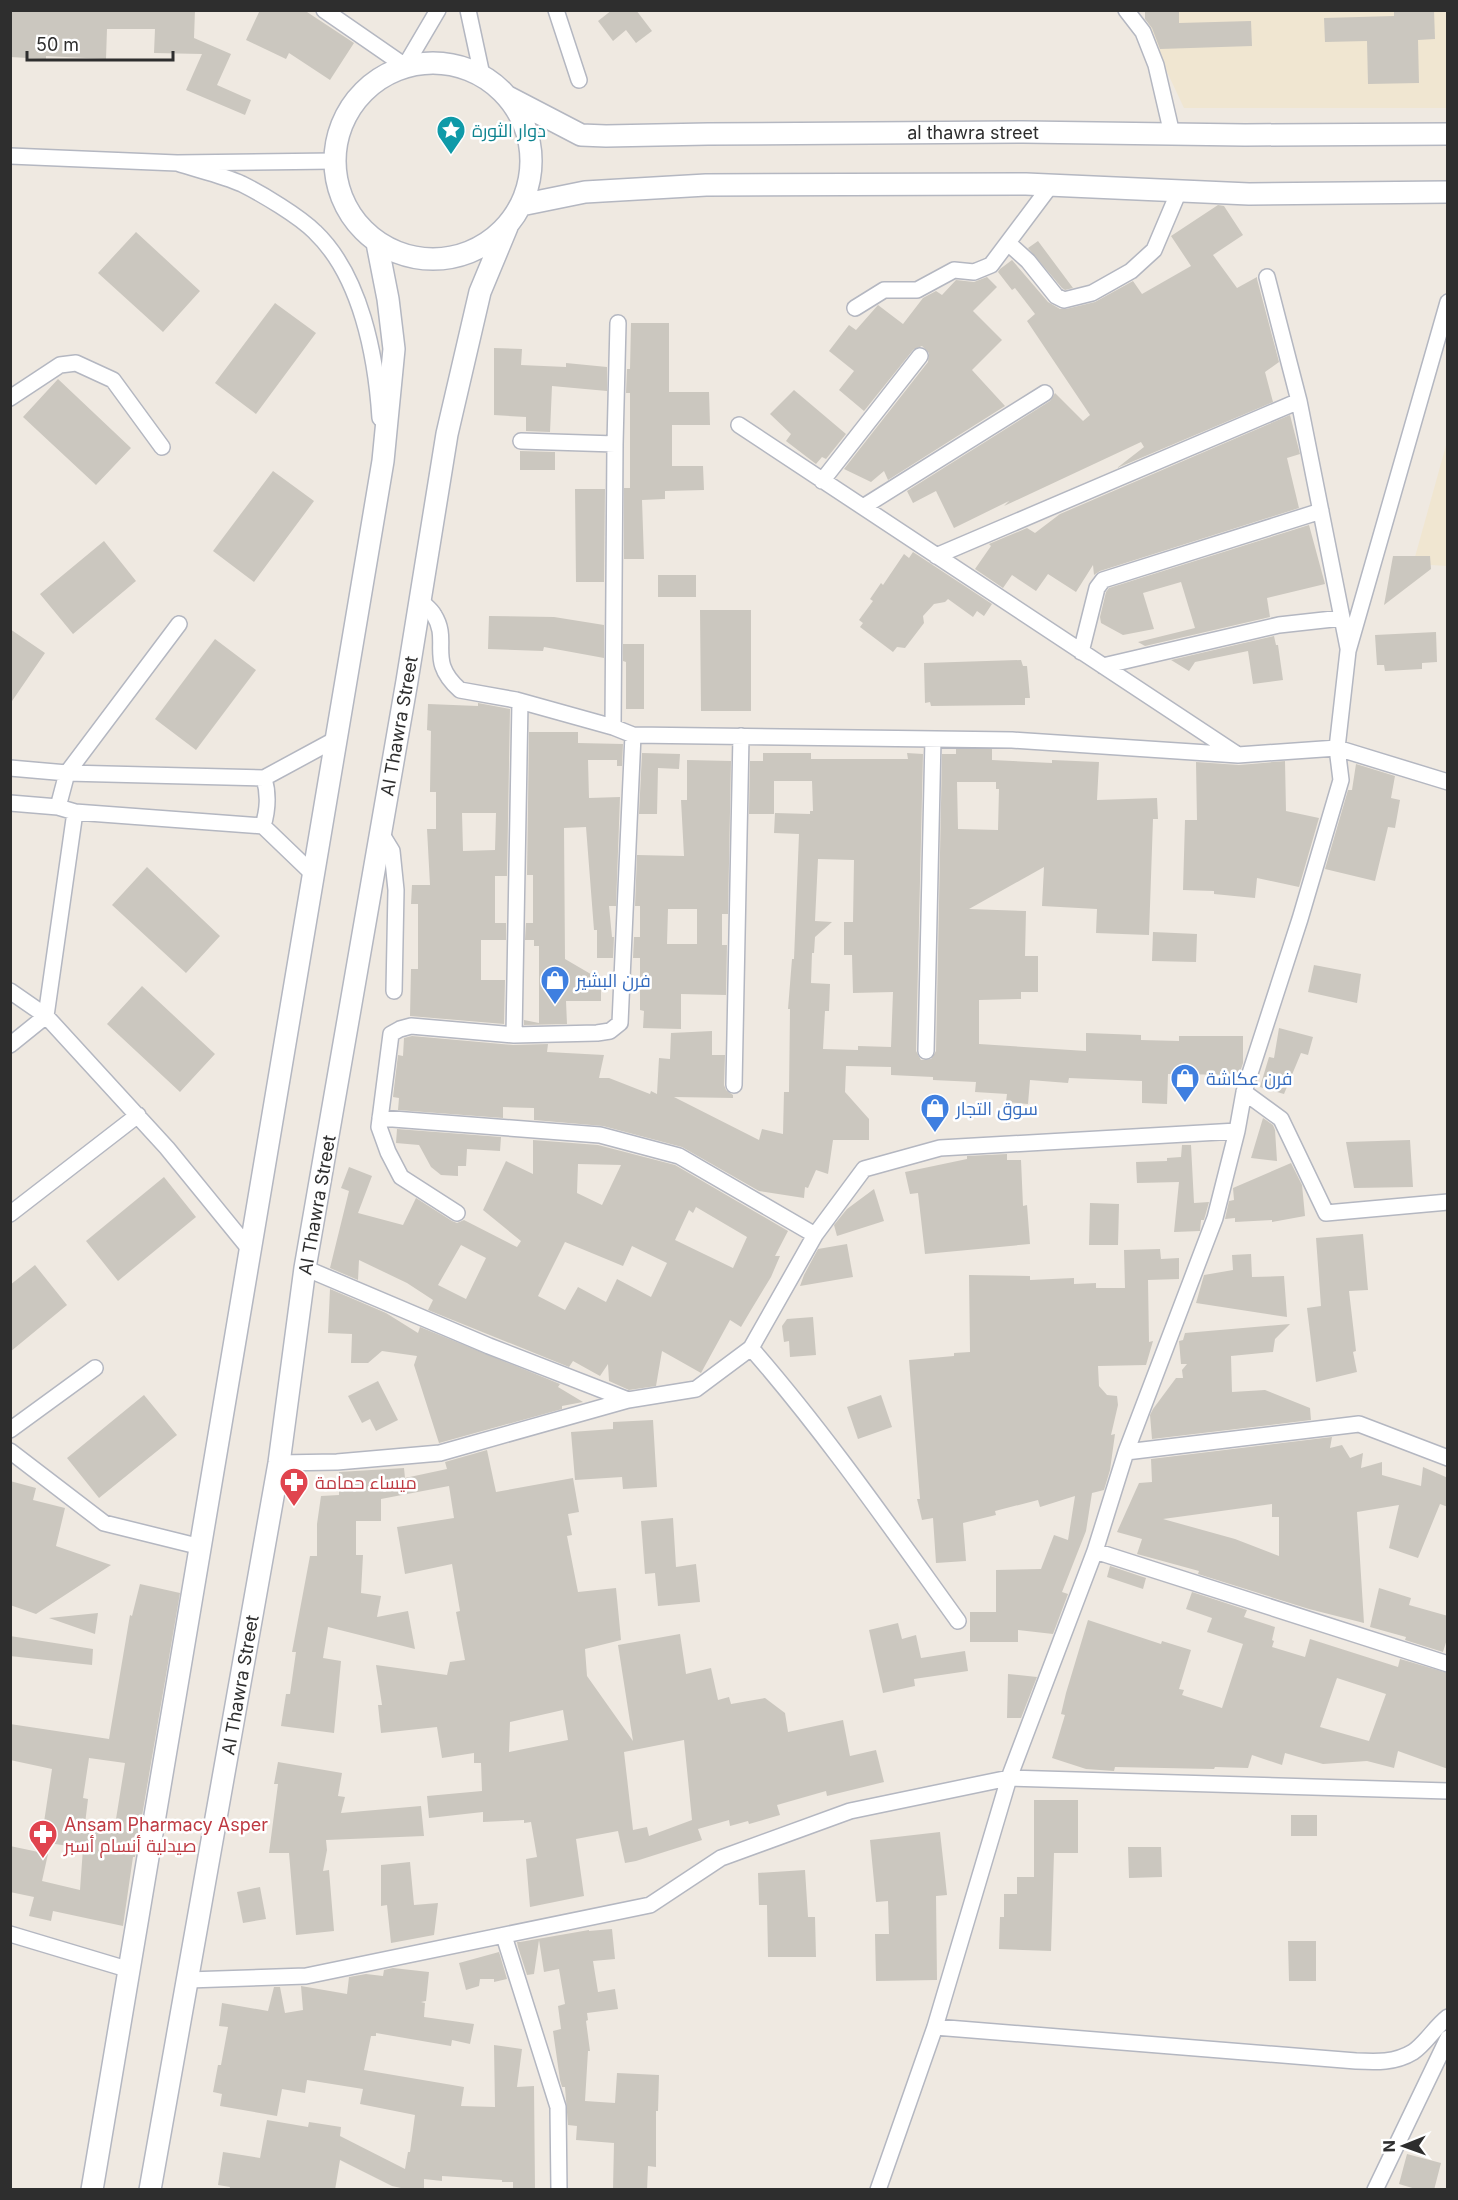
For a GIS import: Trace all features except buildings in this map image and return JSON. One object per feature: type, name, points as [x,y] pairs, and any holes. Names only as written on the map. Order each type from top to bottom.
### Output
[{"type":"main road","points":[[431,62],[458,65],[482,75],[508,97],[524,122],[531,151],[530,181],[521,205],[507,227],[485,245],[459,257],[431,260],[403,256],[377,243],[354,221],[339,192],[334,161],[339,130],[354,102],[376,80],[405,66],[431,62]]},
{"type":"main road","name":"al thawra street","points":[[508,97],[580,135],[1023,132],[1448,134]]},
{"type":"main road","points":[[521,205],[585,192],[706,185],[1051,185],[1249,194],[1448,192]]},
{"type":"main road","name":"Al Thawra Street","points":[[150,2190],[279,1463],[305,1268],[381,833],[447,434],[480,292],[507,227]]},
{"type":"main road","points":[[92,2190],[383,461],[394,349],[388,299],[377,243]]},
{"type":"street","points":[[324,10],[405,66],[438,10]]},
{"type":"street","points":[[468,10],[482,75]]},
{"type":"street","points":[[556,10],[579,80]]},
{"type":"street","points":[[1126,10],[1143,32],[1156,65],[1172,134]]},
{"type":"street","points":[[10,156],[177,163],[334,161]]},
{"type":"street","points":[[177,163],[240,184],[266,197],[315,231],[337,259],[357,299],[368,335],[378,390],[383,461]]},
{"type":"street","points":[[855,308],[878,292],[889,288],[917,290],[954,270],[974,272],[991,265],[1051,185]]},
{"type":"street","points":[[1008,243],[1028,261],[1056,296],[1064,300],[1092,293],[1131,271],[1154,250],[1179,191]]},
{"type":"street","points":[[1267,277],[1299,401],[1348,651]]},
{"type":"street","points":[[878,2190],[935,2027],[1009,1778],[1095,1551],[1126,1452],[1215,1218],[1237,1131],[1244,1092],[1300,918],[1341,780],[1337,748],[1348,651],[1448,302]]},
{"type":"street","points":[[613,727],[618,323]]},
{"type":"street","points":[[822,481],[920,356]]},
{"type":"street","points":[[10,398],[60,366],[76,363],[113,380],[162,447]]},
{"type":"street","points":[[863,507],[1045,393]]},
{"type":"street","points":[[936,556],[1299,401]]},
{"type":"street","points":[[739,425],[1238,755]]},
{"type":"street","points":[[521,441],[615,444]]},
{"type":"street","points":[[1081,652],[1098,588],[1103,580],[1321,511]]},
{"type":"street","points":[[420,600],[434,615],[440,633],[440,661],[443,670],[460,690],[516,700],[613,727],[633,735],[1012,740],[1238,755],[1337,748],[1448,782]]},
{"type":"street","points":[[1103,666],[1279,625],[1342,618]]},
{"type":"street","points":[[58,807],[67,774],[179,624]]},
{"type":"street","points":[[514,1035],[520,702]]},
{"type":"street","points":[[457,1213],[401,1177],[385,1144],[379,1127],[391,1034],[411,1026],[514,1035],[597,1034],[610,1031],[620,1023],[633,735]]},
{"type":"street","points":[[734,1085],[741,736]]},
{"type":"street","points":[[10,768],[67,774],[264,778],[336,739]]},
{"type":"street","points":[[926,1051],[933,739]]},
{"type":"street","points":[[263,826],[268,791],[264,778]]},
{"type":"street","points":[[10,803],[58,807],[75,812],[263,826],[314,875]]},
{"type":"street","points":[[10,1046],[46,1016],[75,812]]},
{"type":"street","points":[[381,833],[392,851],[396,890],[394,991]]},
{"type":"street","points":[[10,991],[46,1016],[138,1115],[251,1251]]},
{"type":"street","points":[[1244,1092],[1281,1119],[1326,1213],[1448,1202]]},
{"type":"street","points":[[10,1214],[138,1115]]},
{"type":"street","points":[[380,1118],[600,1135],[680,1156],[815,1235]]},
{"type":"street","points":[[279,1463],[337,1462],[440,1453],[628,1400],[696,1389],[751,1348],[815,1235],[864,1169],[940,1148],[1237,1131]]},
{"type":"street","points":[[305,1268],[489,1346],[628,1400]]},
{"type":"street","points":[[751,1348],[830,1445],[957,1621]]},
{"type":"street","points":[[10,1430],[95,1368]]},
{"type":"street","points":[[1126,1452],[1359,1424],[1448,1458]]},
{"type":"street","points":[[10,1451],[104,1522],[201,1547]]},
{"type":"street","points":[[1095,1551],[1448,1664]]},
{"type":"street","points":[[188,1980],[306,1976],[650,1905],[721,1858],[850,1810],[1009,1778],[1448,1791]]},
{"type":"street","points":[[10,1934],[130,1970]]},
{"type":"street","points":[[504,1936],[558,2106],[559,2190]]},
{"type":"street","points":[[935,2027],[1388,2062],[1413,2051],[1448,2017]]},
{"type":"street","points":[[1375,2190],[1448,2037]]},
{"type":"shaded area","points":[[1145,11],[1447,11],[1447,108],[1184,108],[1153,42]]},
{"type":"shaded area","points":[[1447,442],[1447,566],[1413,564]]},
{"type":"place","name":"دوار الثورة","points":[[451,156]]},
{"type":"place","name":"فرن البشير","points":[[555,1006]]},
{"type":"place","name":"فرن عكاشة","points":[[1185,1104]]},
{"type":"place","name":"سوق التجار","points":[[935,1134]]},
{"type":"place","name":"ميساء حمامة","points":[[294,1508]]},
{"type":"place","name":"Ansam Pharmacy Asper صيدلية أنسام أسبر","points":[[43,1860]]}]
